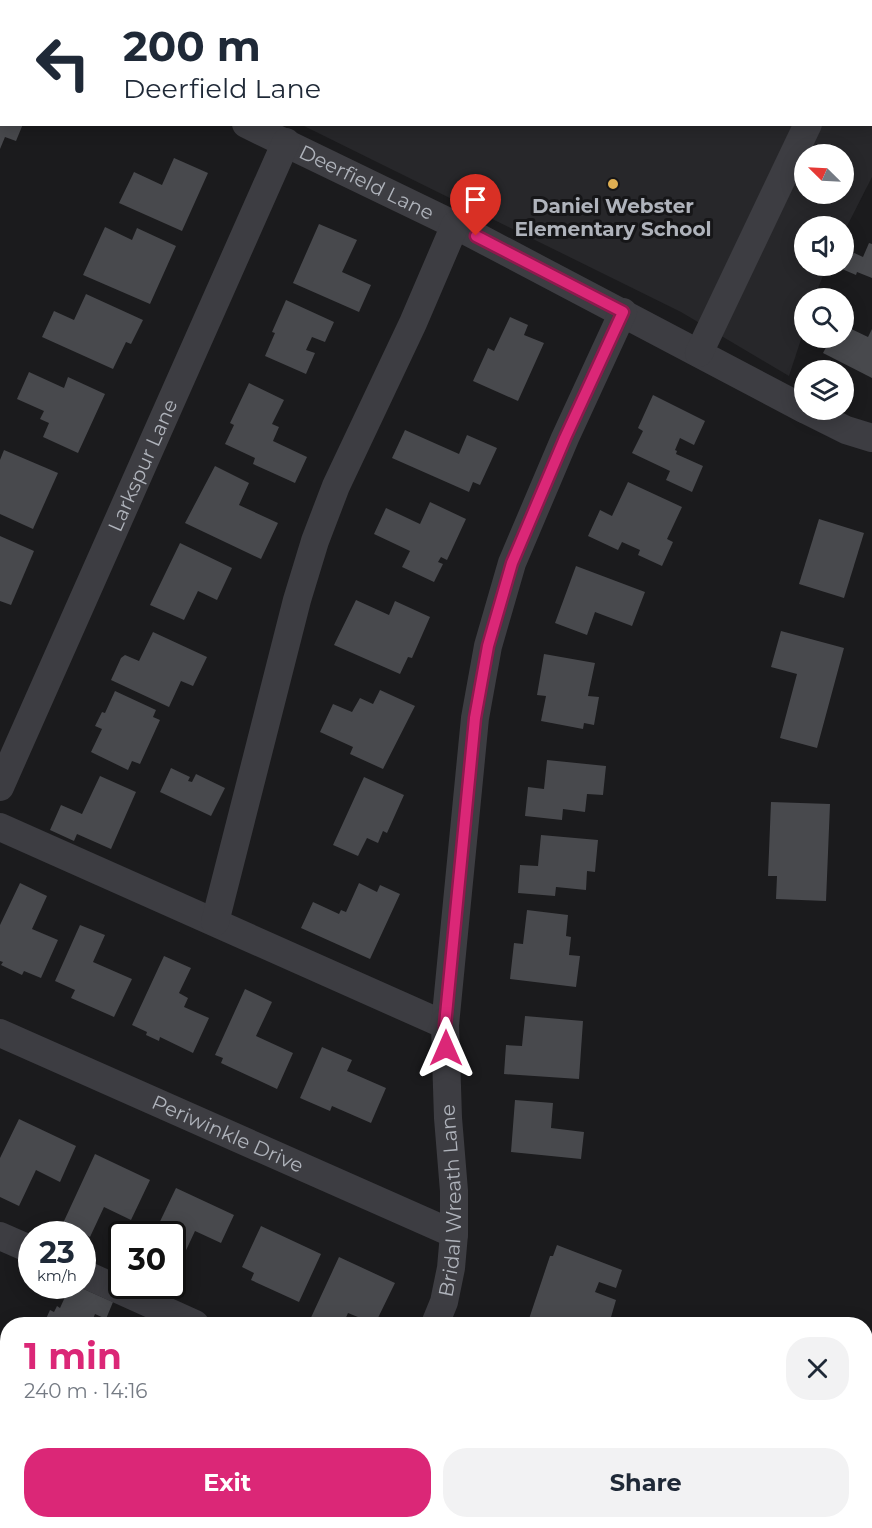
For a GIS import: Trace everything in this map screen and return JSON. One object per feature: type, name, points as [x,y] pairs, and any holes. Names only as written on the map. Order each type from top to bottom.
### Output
[{"type":"street","name":"Deerfield Lane","points":[[250,126],[455,225],[794,403]]},
{"type":"street","points":[[699,353],[807,126]]},
{"type":"street","name":"Larkspur Lane","points":[[0,788],[286,142]]},
{"type":"street","points":[[215,922],[294,611],[315,541],[336,486],[413,322],[455,225]]},
{"type":"street","name":"Bridal Wreath Lane","points":[[438,1317],[444,1302],[451,1268],[454,1234],[454,1191],[448,1118],[445,1025],[475,718],[488,646],[512,563],[565,438],[623,312]]},
{"type":"street","name":"Deerfield Lane","points":[[826,420],[846,430],[872,438]]},
{"type":"street","points":[[0,827],[445,1025]]},
{"type":"street","name":"Periwinkle Drive","points":[[0,1033],[454,1234]]},
{"type":"street","points":[[0,1236],[18,1244]]},
{"type":"street","points":[[96,1280],[179,1317]]},
{"type":"shaded area","name":"Daniel Webster Elementary School","points":[[304,126],[872,126],[872,177],[852,216],[794,216],[794,276],[823,276],[818,288],[794,288],[794,348],[798,348],[789,376],[681,312]]},
{"type":"building","points":[[0,126],[22,126],[16,141],[5,137],[0,149]]},
{"type":"building","points":[[174,158],[208,173],[182,231],[119,203],[134,172],[162,185]]},
{"type":"building","points":[[319,224],[357,240],[342,272],[371,285],[359,312],[293,283]]},
{"type":"building","points":[[105,227],[132,240],[137,228],[176,246],[150,304],[83,275]]},
{"type":"building","points":[[869,243],[872,244],[872,278],[857,272],[856,275],[854,274],[854,253],[863,257]]},
{"type":"building","points":[[86,294],[143,320],[131,344],[126,342],[113,369],[42,337],[54,311],[74,320]]},
{"type":"building","points":[[286,300],[334,322],[325,342],[312,337],[306,350],[315,353],[306,374],[265,356],[275,333],[272,332]]},
{"type":"building","points":[[510,317],[528,325],[524,335],[544,343],[518,401],[473,381],[488,348],[494,351]]},
{"type":"building","points":[[872,329],[872,378],[854,369],[854,360],[837,360],[823,353],[826,348],[854,348],[854,330],[868,337]]},
{"type":"building","points":[[29,372],[64,388],[68,377],[105,394],[78,453],[43,437],[49,423],[40,419],[44,411],[17,399]]},
{"type":"building","points":[[249,383],[284,400],[272,424],[279,427],[273,441],[307,457],[295,483],[253,464],[255,458],[225,444],[234,425],[230,423]]},
{"type":"building","points":[[653,395],[705,421],[694,445],[680,438],[675,450],[676,454],[703,466],[692,492],[666,480],[670,471],[632,453],[643,431],[638,428]]},
{"type":"building","points":[[405,430],[459,454],[467,435],[497,448],[480,485],[473,482],[469,492],[392,458]]},
{"type":"building","points":[[4,450],[58,473],[33,529],[0,514],[0,460]]},
{"type":"building","points":[[215,466],[249,483],[239,505],[278,523],[261,559],[185,523]]},
{"type":"building","points":[[628,482],[682,507],[667,539],[673,542],[662,566],[638,555],[640,550],[622,542],[618,550],[588,536],[600,510],[612,516]]},
{"type":"building","points":[[430,502],[466,519],[447,560],[441,557],[438,562],[443,564],[434,582],[402,567],[410,551],[374,534],[386,508],[420,524]]},
{"type":"building","points":[[819,519],[864,533],[844,598],[799,584]]},
{"type":"building","points":[[0,536],[34,551],[11,605],[0,601]]},
{"type":"building","points":[[180,543],[232,568],[217,600],[198,591],[184,620],[150,605]]},
{"type":"building","points":[[576,566],[645,592],[632,626],[595,612],[587,635],[555,623]]},
{"type":"building","points":[[356,600],[389,615],[395,601],[430,617],[412,658],[408,657],[400,674],[334,645]]},
{"type":"building","points":[[781,631],[844,648],[817,748],[780,738],[797,674],[771,667]]},
{"type":"building","points":[[153,632],[207,657],[193,686],[181,681],[169,707],[111,680],[121,658],[125,655],[139,661]]},
{"type":"building","points":[[544,654],[595,663],[588,696],[599,697],[594,725],[584,723],[583,729],[541,721],[546,696],[537,695]]},
{"type":"building","points":[[380,690],[415,706],[383,769],[350,754],[353,747],[320,732],[333,704],[352,712],[360,698],[373,704]]},
{"type":"building","points":[[115,691],[156,710],[153,717],[160,720],[140,764],[132,761],[128,770],[91,752],[102,729],[95,726],[102,712],[105,713]]},
{"type":"building","points":[[547,760],[606,766],[603,795],[587,794],[585,812],[563,809],[562,820],[525,816],[528,787],[544,789]]},
{"type":"building","points":[[171,768],[190,777],[188,781],[192,782],[196,774],[225,788],[211,816],[160,792]]},
{"type":"building","points":[[100,776],[136,792],[111,849],[77,834],[74,841],[50,830],[61,805],[82,814]]},
{"type":"building","points":[[364,777],[404,795],[387,833],[383,831],[378,843],[367,838],[358,856],[333,845]]},
{"type":"building","points":[[771,802],[830,804],[826,901],[776,899],[777,876],[768,876]]},
{"type":"building","points":[[541,835],[598,840],[595,872],[587,871],[586,890],[556,887],[555,896],[518,893],[520,865],[538,866]]},
{"type":"building","points":[[20,883],[47,896],[32,929],[58,940],[41,978],[24,971],[22,975],[1,965],[3,962],[0,961],[0,925]]},
{"type":"building","points":[[359,883],[377,892],[380,885],[400,894],[370,959],[301,928],[313,902],[339,914],[341,910],[346,912]]},
{"type":"building","points":[[527,910],[568,915],[566,936],[571,937],[569,955],[580,956],[576,987],[510,979],[514,943],[523,944]]},
{"type":"building","points":[[80,925],[105,935],[93,962],[132,979],[114,1017],[71,998],[75,990],[55,981]]},
{"type":"building","points":[[164,956],[191,968],[179,993],[188,998],[184,1007],[209,1018],[193,1053],[160,1037],[159,1041],[132,1025]]},
{"type":"building","points":[[245,989],[272,1002],[256,1036],[293,1053],[277,1089],[221,1063],[223,1058],[215,1055]]},
{"type":"building","points":[[525,1016],[583,1021],[579,1079],[504,1074],[506,1045],[522,1046]]},
{"type":"building","points":[[322,1047],[352,1060],[347,1071],[386,1088],[371,1123],[332,1106],[330,1111],[300,1098]]},
{"type":"building","points":[[515,1100],[553,1103],[551,1128],[584,1132],[581,1159],[511,1152]]},
{"type":"building","points":[[19,1119],[76,1146],[60,1182],[36,1170],[19,1206],[0,1197],[0,1158]]},
{"type":"building","points":[[95,1154],[150,1180],[131,1220],[104,1207],[96,1224],[96,1221],[64,1221]]},
{"type":"building","points":[[176,1188],[234,1215],[221,1243],[195,1231],[186,1250],[186,1221],[160,1221]]},
{"type":"building","points":[[261,1226],[321,1254],[299,1302],[251,1280],[254,1273],[242,1267]]},
{"type":"building","points":[[557,1245],[622,1270],[616,1288],[599,1282],[595,1292],[616,1300],[611,1317],[530,1317],[550,1256],[553,1256]]},
{"type":"building","points":[[339,1257],[395,1283],[378,1317],[358,1317],[348,1313],[346,1317],[311,1317]]},
{"type":"building","points":[[96,1294],[113,1302],[107,1317],[95,1314],[94,1317],[47,1317],[50,1310],[54,1312],[57,1306],[60,1308],[64,1299],[96,1299]]},
{"type":"place","name":"Daniel Webster Elementary School","points":[[613,184]]},
{"type":"route","points":[[446,1048],[445,1025],[475,718],[488,646],[512,563],[565,438],[623,312],[476,236]]}]
